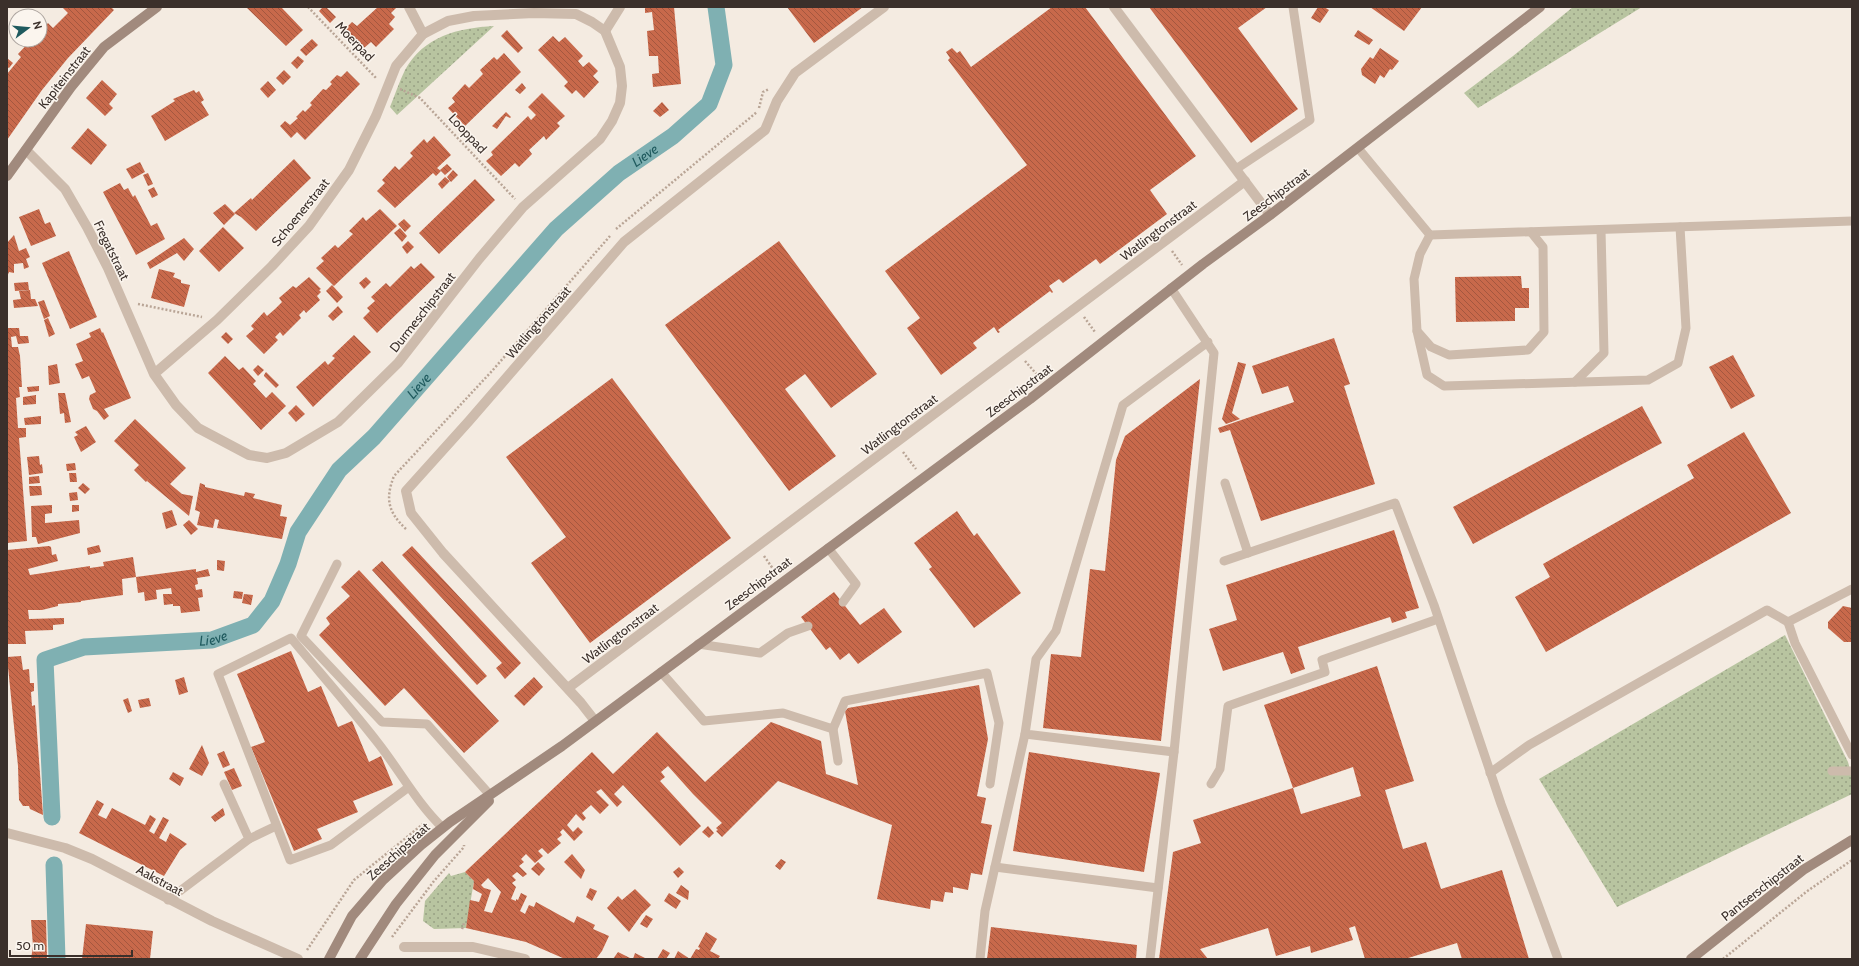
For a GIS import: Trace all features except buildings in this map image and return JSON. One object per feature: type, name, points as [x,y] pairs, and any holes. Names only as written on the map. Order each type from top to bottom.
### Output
[{"type":"main road","name":"Kapiteinstraat","points":[[7,176],[71,87],[104,47],[156,7]]},
{"type":"main road","name":"Zeeschipstraat","points":[[329,959],[352,916],[383,880],[421,845],[595,721],[1046,386],[1189,274],[1358,148],[1539,7]]},
{"type":"main road","name":"Zeeschipstraat","points":[[360,959],[396,904],[435,855],[507,783]]},
{"type":"main road","name":"Pantserschipstraat","points":[[1691,959],[1802,870],[1852,840]]},
{"type":"street","points":[[410,7],[423,34]]},
{"type":"street","points":[[605,31],[620,7]]},
{"type":"street","name":"Watlingtonstraat","points":[[595,721],[568,688],[443,553],[411,513],[406,491],[469,421],[624,242],[765,130],[777,101],[795,73],[884,7]]},
{"type":"street","points":[[1114,7],[1270,215]]},
{"type":"street","name":"Schoenerstraat","points":[[154,374],[217,320],[272,266],[309,226],[349,170],[389,85],[396,66],[423,34],[448,22],[474,16],[534,13],[576,14],[605,31]]},
{"type":"street","name":"Durmeschipstraat","points":[[154,374],[176,405],[198,428],[249,455],[267,458],[286,453],[338,422],[398,363],[479,259],[524,207],[600,139],[612,121],[620,103],[622,86],[620,67],[605,31]]},
{"type":"street","name":"Fregatstraat","points":[[26,150],[65,189],[97,246],[154,374]]},
{"type":"street","name":"Watlingtonstraat","points":[[568,688],[1245,181]]},
{"type":"street","name":"Aakstraat","points":[[7,833],[65,848],[92,859],[168,900],[298,959]]},
{"type":"street","points":[[404,947],[473,947],[525,959]]},
{"type":"lane","points":[[1236,169],[1310,120],[1293,7]]},
{"type":"lane","points":[[1358,148],[1430,235]]},
{"type":"lane","points":[[1430,235],[1852,221]]},
{"type":"lane","points":[[1430,235],[1420,254],[1414,279],[1417,331],[1427,375],[1444,386],[1648,380],[1678,363],[1686,328],[1680,227]]},
{"type":"lane","points":[[1575,382],[1604,353],[1600,230]]},
{"type":"lane","points":[[1417,331],[1431,347],[1449,354],[1528,350],[1544,332],[1543,247],[1531,232]]},
{"type":"lane","points":[[1150,959],[1174,752],[1214,353],[1171,288]]},
{"type":"lane","points":[[980,959],[985,911],[1025,734],[1036,659],[1056,631],[1123,404],[1208,342]]},
{"type":"lane","points":[[1225,482],[1248,553]]},
{"type":"lane","points":[[1224,561],[1395,503],[1438,619],[1490,773],[1558,959]]},
{"type":"lane","points":[[828,548],[856,584],[843,602]]},
{"type":"lane","points":[[337,564],[301,636],[382,722],[428,724],[490,795]]},
{"type":"lane","points":[[1788,622],[1852,589]]},
{"type":"lane","points":[[1490,773],[1529,744],[1767,610],[1788,622],[1795,643],[1852,756]]},
{"type":"lane","points":[[1211,784],[1220,769],[1228,706],[1325,672],[1322,660],[1438,619]]},
{"type":"lane","points":[[698,644],[760,654],[788,633],[808,626]]},
{"type":"lane","points":[[409,787],[331,845],[290,860],[218,674],[291,638],[378,744],[409,787],[429,815],[443,828]]},
{"type":"lane","points":[[661,672],[704,721],[783,713],[833,729]]},
{"type":"lane","points":[[838,760],[833,729],[845,701],[987,673],[999,723],[990,784]]},
{"type":"lane","points":[[1025,734],[1174,752]]},
{"type":"lane","points":[[1832,771],[1852,771]]},
{"type":"lane","points":[[224,784],[250,839]]},
{"type":"lane","points":[[168,900],[250,839],[276,826]]},
{"type":"lane","points":[[995,867],[1158,888]]},
{"type":"path","name":"Moerpad","points":[[308,7],[379,80],[389,85]]},
{"type":"path","points":[[411,535],[395,518],[389,504],[389,489],[394,476],[492,371],[614,232],[757,113],[763,92],[774,86],[790,81]]},
{"type":"path","name":"Looppad","points":[[389,85],[420,98],[524,207]]},
{"type":"path","points":[[1164,241],[1189,274]]},
{"type":"path","points":[[122,301],[217,320]]},
{"type":"path","points":[[1076,307],[1102,342]]},
{"type":"path","points":[[1018,351],[1046,386]]},
{"type":"path","points":[[895,443],[923,478]]},
{"type":"path","points":[[756,546],[783,582]]},
{"type":"path","points":[[388,942],[434,881],[464,847],[460,830]]},
{"type":"path","points":[[1723,959],[1806,892],[1852,860]]},
{"type":"path","points":[[462,929],[464,923]]},
{"type":"green space","points":[[1573,7],[1642,7],[1478,108],[1464,93],[1513,56]]},
{"type":"green space","points":[[494,26],[397,115],[390,107],[405,70],[413,58],[422,49],[443,36],[455,32]]},
{"type":"green space","points":[[1785,635],[1848,762],[1852,777],[1852,794],[1617,907],[1539,779]]},
{"type":"green space","points":[[465,872],[474,881],[466,928],[434,929],[423,921],[425,901],[449,873],[451,876]]},
{"type":"waterway","name":"Lieve","points":[[52,817],[45,660],[84,647],[212,640],[253,625],[272,601],[288,564],[298,532],[339,470],[374,437],[556,229],[619,173],[673,136],[709,104],[724,65],[716,7]]},
{"type":"waterway","points":[[54,865],[57,959]]}]
